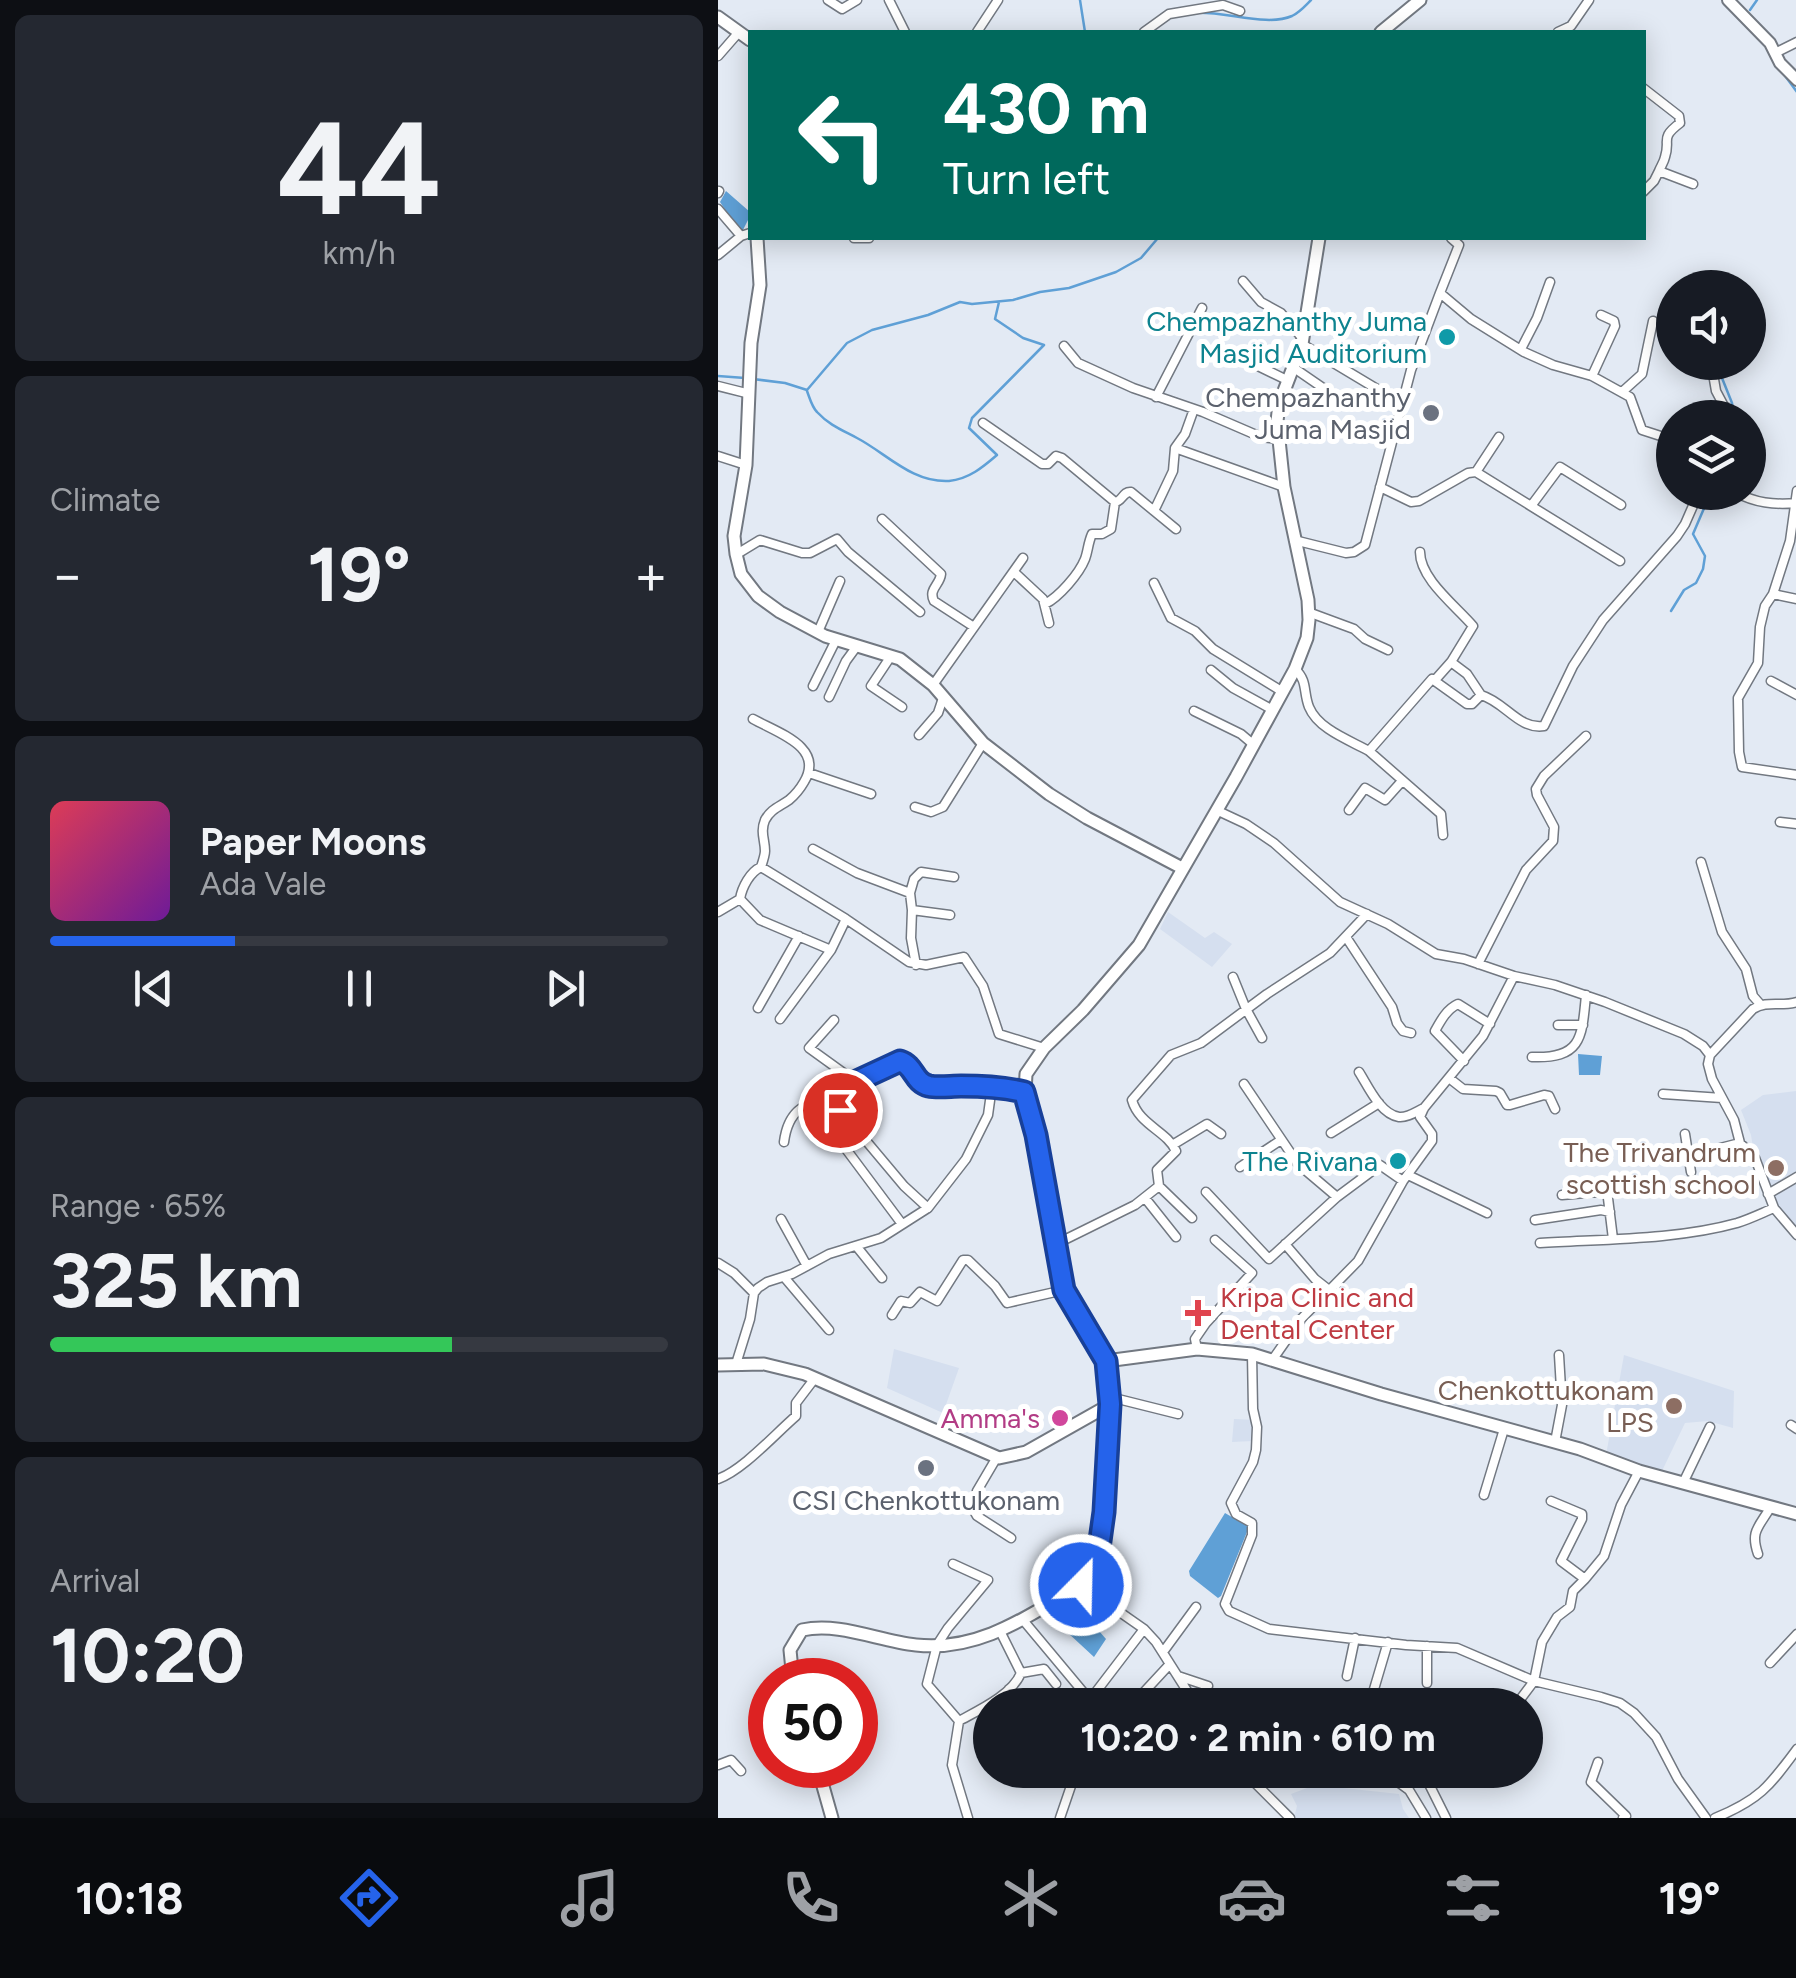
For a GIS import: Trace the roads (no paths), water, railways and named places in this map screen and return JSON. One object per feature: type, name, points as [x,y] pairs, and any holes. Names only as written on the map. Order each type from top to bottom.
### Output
[{"type":"main road","points":[[1383,30],[1420,0]]},
{"type":"main road","points":[[718,17],[745,36]]},
{"type":"main road","points":[[791,1658],[790,1650],[802,1630],[830,1628],[918,1646],[968,1643],[1024,1620],[1081,1585],[1098,1555],[1110,1401],[1106,1361],[1064,1290],[1036,1135],[1024,1092],[1026,1074],[1044,1048],[1083,1010],[1138,945],[1254,745],[1295,669],[1307,638],[1308,612],[1284,487],[1277,421],[1279,404],[1303,342],[1319,240]]},
{"type":"main road","points":[[758,241],[760,286],[751,343],[746,465],[734,536],[741,574],[758,596],[780,612],[836,640],[909,665],[983,743],[1066,806],[1182,868]]},
{"type":"main road","points":[[1106,1361],[1197,1348],[1252,1354],[1796,1514]]},
{"type":"main road","points":[[718,1365],[782,1367],[998,1457],[1026,1452],[1110,1401]]},
{"type":"main road","points":[[824,1788],[832,1818]]},
{"type":"street","points":[[828,0],[842,9],[857,0]]},
{"type":"street","points":[[888,0],[904,30]]},
{"type":"street","points":[[978,30],[998,0]]},
{"type":"street","points":[[1574,29],[1589,0]]},
{"type":"street","points":[[1728,0],[1770,43],[1780,63],[1796,80]]},
{"type":"street","points":[[1147,30],[1169,14],[1224,4],[1240,11]]},
{"type":"street","points":[[718,56],[745,36]]},
{"type":"street","points":[[1775,53],[1796,42]]},
{"type":"street","points":[[1646,90],[1679,116],[1680,123],[1668,133],[1667,153],[1658,171],[1647,181]]},
{"type":"street","points":[[1658,171],[1693,184]]},
{"type":"street","points":[[718,209],[746,235],[718,255]]},
{"type":"street","points":[[1294,540],[1346,554],[1365,545],[1412,370],[1459,245],[1453,240]]},
{"type":"street","points":[[1242,282],[1261,302],[1282,313],[1303,342],[1402,404]]},
{"type":"street","points":[[1520,349],[1550,282]]},
{"type":"street","points":[[1440,293],[1471,320],[1520,349],[1553,365],[1592,376],[1630,397],[1642,430],[1656,435]]},
{"type":"street","points":[[1156,397],[1202,308]]},
{"type":"street","points":[[1592,376],[1615,326],[1614,321],[1601,315]]},
{"type":"street","points":[[1622,392],[1642,374],[1654,321]]},
{"type":"street","points":[[1064,346],[1078,363],[1156,397],[1278,440]]},
{"type":"street","points":[[1229,352],[1289,381]]},
{"type":"street","points":[[1294,368],[1326,390]]},
{"type":"street","points":[[718,386],[750,382]]},
{"type":"street","points":[[1154,511],[1173,472],[1175,448],[1194,409]]},
{"type":"street","points":[[984,423],[1042,464],[1056,456],[1062,458],[1114,502]]},
{"type":"street","points":[[1476,472],[1499,437]]},
{"type":"street","points":[[1175,448],[1284,487]]},
{"type":"street","points":[[718,456],[746,465]]},
{"type":"street","points":[[1531,506],[1560,467],[1621,505]]},
{"type":"street","points":[[1380,486],[1410,502],[1419,501],[1476,472],[1620,562]]},
{"type":"street","points":[[1796,491],[1790,541],[1760,627],[1758,663],[1738,698],[1738,752],[1742,767],[1796,776]]},
{"type":"street","points":[[1114,502],[1131,492],[1176,529]]},
{"type":"street","points":[[1046,604],[1058,598],[1085,560],[1092,534],[1111,529],[1114,502]]},
{"type":"street","points":[[1766,504],[1796,503]]},
{"type":"street","points":[[1451,662],[1467,674],[1482,696],[1524,724],[1544,726],[1573,666],[1603,620],[1677,536],[1691,510]]},
{"type":"street","points":[[882,519],[941,574],[932,590],[934,601],[974,628]]},
{"type":"street","points":[[736,554],[760,540],[810,553],[837,539],[920,612]]},
{"type":"street","points":[[1369,751],[1428,681],[1435,680],[1451,662],[1473,626],[1445,599],[1420,564],[1420,552]]},
{"type":"street","points":[[933,686],[1024,558]]},
{"type":"street","points":[[1014,572],[1046,604],[1049,623]]},
{"type":"street","points":[[818,632],[840,581]]},
{"type":"street","points":[[1154,583],[1171,618],[1283,692]]},
{"type":"street","points":[[1773,594],[1796,599]]},
{"type":"street","points":[[1308,612],[1354,629],[1388,650]]},
{"type":"street","points":[[813,686],[836,640]]},
{"type":"street","points":[[829,697],[857,646]]},
{"type":"street","points":[[891,656],[871,686],[902,707]]},
{"type":"street","points":[[1295,669],[1304,677],[1310,711],[1318,722],[1369,751],[1442,814],[1443,835]]},
{"type":"street","points":[[1211,670],[1233,688],[1273,710]]},
{"type":"street","points":[[1435,680],[1468,704],[1482,696]]},
{"type":"street","points":[[1771,681],[1796,694]]},
{"type":"street","points":[[919,735],[938,713],[944,698]]},
{"type":"street","points":[[1194,712],[1241,734],[1254,745]]},
{"type":"street","points":[[740,899],[754,870],[761,867],[765,854],[764,823],[775,807],[800,789],[810,773],[803,746],[753,719]]},
{"type":"street","points":[[1478,964],[1526,870],[1554,842],[1554,827],[1537,795],[1539,782],[1586,736]]},
{"type":"street","points":[[914,807],[931,812],[943,807],[983,743]]},
{"type":"street","points":[[810,773],[871,794]]},
{"type":"street","points":[[1349,810],[1365,788],[1385,800],[1402,780]]},
{"type":"street","points":[[1216,810],[1274,843],[1340,902],[1436,954],[1586,995],[1684,1034],[1703,1046],[1710,1056]]},
{"type":"street","points":[[1780,822],[1796,824]]},
{"type":"street","points":[[813,848],[858,873],[910,893]]},
{"type":"street","points":[[1700,862],[1722,932],[1746,969],[1753,996],[1760,1004],[1781,1006],[1796,1002]]},
{"type":"street","points":[[761,867],[909,962],[916,965],[964,957],[983,986],[999,1034],[1044,1048]]},
{"type":"street","points":[[916,965],[910,893],[914,878],[921,872],[954,877]]},
{"type":"street","points":[[718,912],[740,899]]},
{"type":"street","points":[[740,899],[760,920],[830,950]]},
{"type":"street","points":[[912,910],[950,915]]},
{"type":"street","points":[[1192,1218],[1160,1186],[1157,1170],[1176,1151],[1174,1144],[1138,1114],[1132,1105],[1134,1095],[1170,1055],[1201,1043],[1246,1008],[1330,954],[1367,914]]},
{"type":"street","points":[[780,1019],[830,950],[846,919]]},
{"type":"street","points":[[758,1008],[799,936]]},
{"type":"street","points":[[1346,937],[1392,1007],[1397,1023],[1403,1031],[1411,1033]]},
{"type":"street","points":[[1359,1072],[1379,1103],[1399,1117],[1419,1112],[1464,1062],[1490,1024],[1514,976]]},
{"type":"street","points":[[1233,977],[1262,1038]]},
{"type":"street","points":[[1532,1057],[1556,1057],[1580,1039],[1586,995]]},
{"type":"street","points":[[1464,1062],[1436,1031],[1440,1022],[1458,1004],[1490,1024]]},
{"type":"street","points":[[1760,1004],[1710,1056],[1708,1064],[1734,1120],[1740,1143],[1755,1158],[1774,1208],[1796,1234]]},
{"type":"street","points":[[834,1020],[809,1048],[845,1074],[846,1086]]},
{"type":"street","points":[[1558,1025],[1583,1025]]},
{"type":"street","points":[[836,1101],[846,1086],[900,1061],[911,1067],[916,1079],[930,1086],[992,1086],[1024,1092]]},
{"type":"street","points":[[1449,1078],[1463,1089],[1496,1090],[1506,1105],[1550,1096],[1554,1109]]},
{"type":"street","points":[[1244,1084],[1298,1164],[1337,1196]]},
{"type":"street","points":[[736,1364],[754,1294],[767,1282],[829,1254],[881,1238],[928,1208],[966,1160],[988,1115],[992,1086]]},
{"type":"street","points":[[1662,1094],[1722,1098]]},
{"type":"street","points":[[784,1142],[795,1113],[808,1104],[836,1101]]},
{"type":"street","points":[[836,1101],[904,1186],[928,1208]]},
{"type":"street","points":[[1331,1133],[1379,1103]]},
{"type":"street","points":[[1274,1359],[1301,1319],[1358,1261],[1432,1141],[1419,1112]]},
{"type":"street","points":[[1174,1144],[1207,1124],[1222,1134]]},
{"type":"street","points":[[834,1133],[902,1224]]},
{"type":"street","points":[[1684,1134],[1692,1172]]},
{"type":"street","points":[[1240,1168],[1282,1140]]},
{"type":"street","points":[[1689,1156],[1740,1143]]},
{"type":"street","points":[[1206,1192],[1269,1260],[1337,1196],[1380,1165],[1487,1214]]},
{"type":"street","points":[[1768,1194],[1796,1178]]},
{"type":"street","points":[[1056,1244],[1146,1198],[1160,1186]]},
{"type":"street","points":[[1562,1196],[1608,1186],[1613,1239]]},
{"type":"street","points":[[1146,1198],[1176,1238]]},
{"type":"street","points":[[1540,1242],[1700,1230],[1738,1222],[1774,1208]]},
{"type":"street","points":[[1534,1220],[1610,1212]]},
{"type":"street","points":[[781,1219],[806,1266]]},
{"type":"street","points":[[1197,1348],[1195,1340],[1206,1322],[1252,1273],[1215,1240]]},
{"type":"street","points":[[1284,1244],[1329,1290]]},
{"type":"street","points":[[856,1248],[882,1278]]},
{"type":"street","points":[[892,1315],[900,1301],[910,1304],[920,1292],[937,1301],[963,1260],[968,1260],[995,1286],[1007,1303],[1064,1290]]},
{"type":"street","points":[[718,1262],[754,1294]]},
{"type":"street","points":[[784,1277],[830,1330]]},
{"type":"street","points":[[1252,1354],[1256,1450],[1231,1503],[1236,1514],[1252,1524],[1252,1535],[1225,1604],[1229,1611],[1268,1629],[1457,1648],[1534,1682],[1620,1703],[1656,1737],[1678,1779],[1706,1818]]},
{"type":"street","points":[[1555,1442],[1562,1405],[1559,1356]]},
{"type":"street","points":[[718,1479],[740,1468],[796,1416],[796,1403],[815,1378]]},
{"type":"street","points":[[1110,1401],[1178,1414]]},
{"type":"street","points":[[1684,1481],[1710,1427]]},
{"type":"street","points":[[1484,1494],[1504,1428]]},
{"type":"street","points":[[998,1457],[977,1490],[973,1509],[977,1516],[1011,1538]]},
{"type":"street","points":[[1529,1688],[1542,1642],[1557,1617],[1570,1607],[1573,1591],[1604,1556],[1621,1505],[1640,1471]]},
{"type":"street","points":[[1551,1501],[1582,1514],[1561,1561],[1585,1579]]},
{"type":"street","points":[[1758,1554],[1754,1532],[1770,1508]]},
{"type":"street","points":[[954,1564],[988,1580],[937,1645],[927,1684],[959,1721]]},
{"type":"street","points":[[1081,1585],[1144,1629],[1185,1688]]},
{"type":"street","points":[[1163,1652],[1196,1607]]},
{"type":"street","points":[[1024,1620],[1080,1688]]},
{"type":"street","points":[[1103,1688],[1144,1629]]},
{"type":"street","points":[[1000,1632],[1022,1674]]},
{"type":"street","points":[[1770,1663],[1796,1634]]},
{"type":"street","points":[[1347,1676],[1355,1638]]},
{"type":"street","points":[[1374,1688],[1388,1642]]},
{"type":"street","points":[[1427,1646],[1427,1683]]},
{"type":"street","points":[[1148,1688],[1170,1664]]},
{"type":"street","points":[[1010,1688],[1022,1674],[1044,1669],[1056,1684]]},
{"type":"street","points":[[1178,1676],[1208,1686]]},
{"type":"street","points":[[968,1818],[952,1764],[959,1721],[973,1712]]},
{"type":"street","points":[[1715,1818],[1744,1806],[1772,1783],[1795,1754]]},
{"type":"street","points":[[718,1765],[731,1760],[740,1770]]},
{"type":"street","points":[[1598,1762],[1591,1782],[1626,1816],[1623,1818]]},
{"type":"street","points":[[1060,1818],[1070,1788]]},
{"type":"street","points":[[1260,1788],[1290,1818]]},
{"type":"street","points":[[1407,1788],[1426,1818]]},
{"type":"street","points":[[1430,1788],[1446,1818]]},
{"type":"water","points":[[726,191],[748,210],[741,234],[720,202]]},
{"type":"water","points":[[1578,1054],[1602,1056],[1600,1075],[1579,1075]]},
{"type":"water","points":[[1225,1513],[1249,1527],[1218,1598],[1189,1571]]},
{"type":"water","points":[[1068,1622],[1092,1623],[1106,1639],[1094,1657],[1067,1632]]},
{"type":"waterway","points":[[1080,0],[1085,30]]},
{"type":"waterway","points":[[1195,13],[1282,19],[1311,0]]},
{"type":"waterway","points":[[1750,10],[1757,0]]},
{"type":"waterway","points":[[1780,69],[1797,92]]},
{"type":"waterway","points":[[753,379],[807,390],[847,343],[872,330],[960,302],[1013,300],[1069,288],[1116,272],[1141,258],[1156,240]]},
{"type":"waterway","points":[[807,391],[814,408],[826,420],[911,472],[949,481],[969,475],[997,455],[969,428],[972,418],[1044,345],[1023,338],[995,319],[999,302]]},
{"type":"waterway","points":[[718,376],[745,378]]},
{"type":"waterway","points":[[1723,380],[1731,400]]},
{"type":"waterway","points":[[1671,611],[1703,569],[1705,556],[1693,534],[1703,510]]},
{"type":"place","name":"Chempazhanthy Juma Masjid Auditorium","points":[[1447,337]]},
{"type":"place","name":"Chempazhanthy Juma Masjid","points":[[1431,413]]},
{"type":"place","name":"The Rivana","points":[[1398,1161]]},
{"type":"place","name":"The Trivandrum scottish school","points":[[1776,1168]]},
{"type":"place","name":"Kripa Clinic and Dental Center","points":[[1198,1313]]},
{"type":"place","name":"Chenkottukonam LPS","points":[[1674,1406]]},
{"type":"place","name":"Amma's","points":[[1060,1418]]},
{"type":"place","name":"CSI Chenkottukonam","points":[[926,1468]]}]
